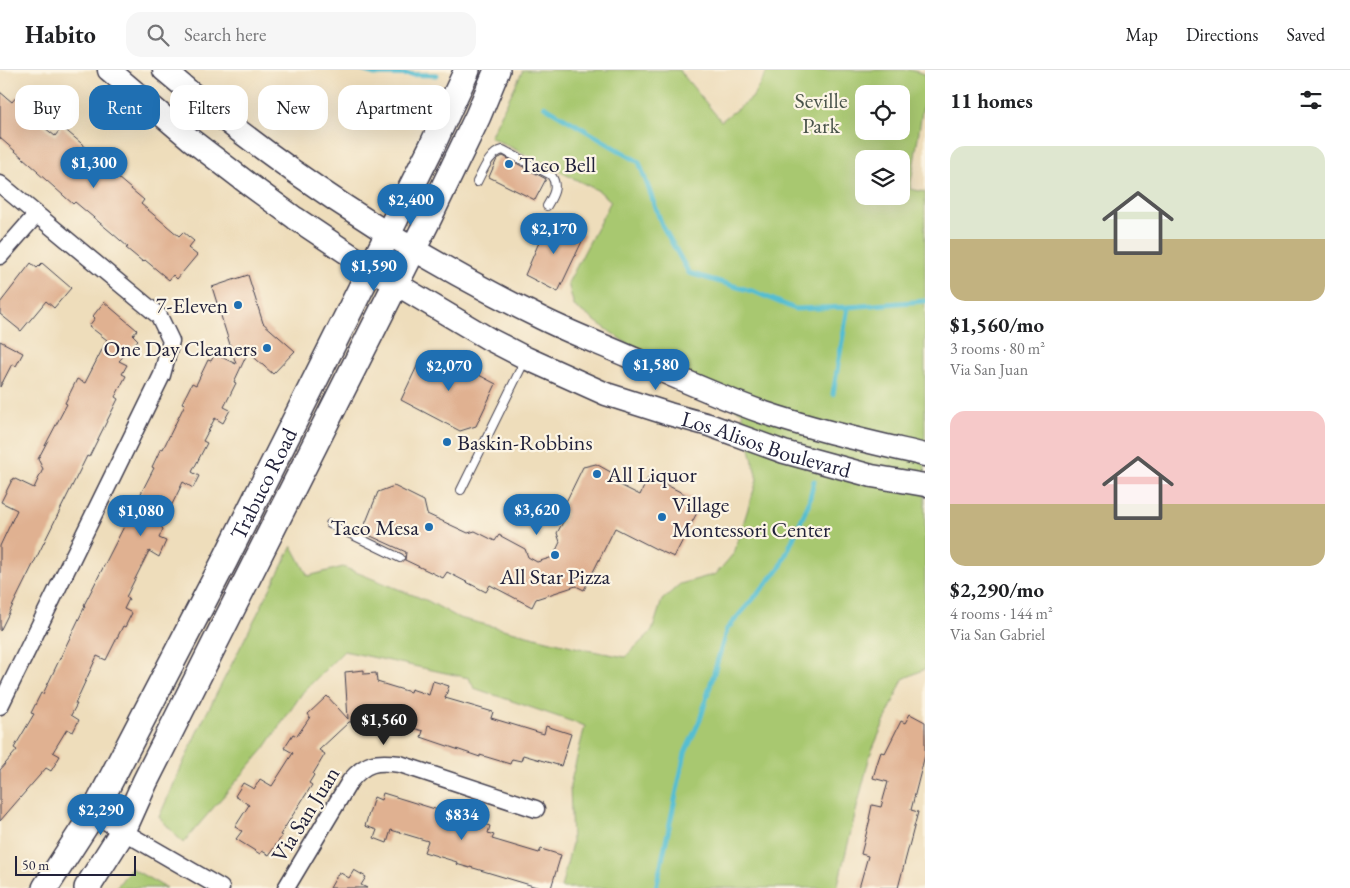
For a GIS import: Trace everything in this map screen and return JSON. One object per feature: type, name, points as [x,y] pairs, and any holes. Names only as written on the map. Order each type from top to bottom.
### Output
[{"type":"main road","name":"Los Alisos Boulevard","points":[[109,70],[183,133],[250,185],[370,269],[489,339],[526,358],[606,394],[710,426],[784,452],[872,476],[925,485]]},
{"type":"main road","name":"Los Alisos Boulevard","points":[[164,70],[223,119],[327,195],[413,250],[536,316],[763,412],[821,430],[925,454]]},
{"type":"main road","name":"Trabuco Road","points":[[45,888],[94,814],[225,560],[432,146],[467,70]]},
{"type":"main road","name":"Trabuco Road","points":[[87,888],[124,831],[145,782],[413,250],[478,116],[497,70]]},
{"type":"main road","points":[[669,414],[679,378]]},
{"type":"street","points":[[0,184],[159,316],[171,341],[162,375],[0,706]]},
{"type":"street","points":[[0,256],[36,215]]},
{"type":"street","name":"Via San Juan","points":[[286,888],[350,781],[359,770],[371,763],[400,764],[536,809]]},
{"type":"street","points":[[94,814],[221,888]]},
{"type":"lane","points":[[477,182],[491,157],[496,152],[503,150],[551,175],[555,181],[555,188],[547,206]]},
{"type":"lane","points":[[461,490],[526,358]]},
{"type":"lane","points":[[330,524],[400,558]]},
{"type":"green space","name":"Seville Park","points":[[523,70],[679,70],[721,121],[752,98],[768,70],[910,70],[925,74],[925,92],[910,189],[925,192],[925,669],[903,679],[870,755],[837,888],[561,888],[572,843],[570,785],[585,726],[474,688],[469,678],[344,651],[303,692],[264,749],[183,843],[159,817],[197,732],[292,546],[308,576],[343,567],[428,601],[459,618],[587,650],[625,657],[652,631],[662,600],[680,584],[716,574],[734,553],[757,480],[742,412],[671,375],[574,306],[568,283],[611,201],[599,191],[490,137]]},
{"type":"green space","points":[[131,868],[166,888],[116,888]]},
{"type":"building","points":[[0,92],[12,102],[15,98],[15,130],[48,130],[55,136],[60,130],[66,130],[144,200],[141,204],[179,236],[183,232],[194,241],[188,248],[197,255],[177,279],[173,275],[169,280],[145,260],[143,262],[126,248],[128,247],[75,202],[73,204],[0,138]]},
{"type":"building","name":"Taco Bell","points":[[503,156],[546,179],[535,200],[489,177],[497,159]]},
{"type":"building","points":[[549,219],[585,235],[558,292],[525,275]]},
{"type":"building","points":[[31,263],[37,268],[42,263],[71,288],[54,308],[46,301],[21,331],[0,314],[0,303]]},
{"type":"building","points":[[248,275],[263,323],[295,351],[273,374],[248,352],[224,407],[230,410],[223,423],[215,418],[203,441],[207,443],[192,472],[199,476],[193,488],[183,482],[161,527],[163,529],[159,538],[166,541],[159,557],[149,551],[126,597],[129,599],[124,609],[132,613],[125,627],[123,626],[106,660],[97,656],[71,715],[79,720],[73,732],[67,729],[53,752],[60,756],[51,771],[46,768],[0,821],[0,770],[17,750],[14,748],[34,714],[31,713],[41,693],[43,694],[84,605],[154,468],[152,467],[185,404],[182,403],[192,383],[196,385],[208,360],[211,361],[215,354],[236,364],[212,287]]},
{"type":"building","points":[[104,302],[137,330],[133,335],[138,340],[119,361],[127,365],[122,374],[126,376],[115,397],[118,399],[89,457],[87,456],[0,631],[0,546],[17,510],[1,502],[13,478],[34,488],[43,469],[38,459],[67,404],[65,403],[77,379],[85,383],[107,340],[89,326],[95,318],[93,316]]},
{"type":"building","points":[[0,341],[23,353],[16,366],[12,364],[0,387]]},
{"type":"building","points":[[439,354],[496,384],[476,426],[460,431],[401,400],[419,362]]},
{"type":"building","points":[[596,464],[618,476],[614,482],[640,495],[649,476],[702,503],[674,557],[615,528],[584,590],[576,586],[536,599],[532,607],[490,585],[486,592],[447,572],[443,578],[405,560],[406,552],[362,532],[378,492],[394,486],[424,501],[427,514],[468,533],[475,531],[495,541],[499,535],[525,549],[528,557],[537,562],[553,557],[560,542],[557,533],[567,515],[563,508],[583,467]]},
{"type":"building","points":[[364,670],[364,674],[376,673],[377,682],[410,692],[411,689],[429,695],[433,681],[449,686],[445,698],[493,712],[491,718],[544,734],[546,726],[571,734],[561,766],[523,755],[521,761],[512,759],[510,764],[480,755],[480,757],[421,737],[423,731],[384,719],[349,722],[319,750],[325,754],[309,783],[312,785],[269,855],[262,851],[260,854],[236,839],[242,831],[235,827],[249,805],[235,796],[243,783],[254,789],[260,779],[272,786],[293,753],[284,748],[293,734],[297,736],[310,717],[308,714],[327,696],[348,719],[345,672]]},
{"type":"building","points":[[910,714],[925,722],[925,755],[911,810],[918,812],[898,888],[859,888],[868,856],[861,854],[872,805],[881,807],[888,782],[873,778],[877,764],[881,752],[885,753],[901,721],[905,723]]},
{"type":"building","points":[[383,793],[490,826],[488,833],[494,835],[492,839],[539,853],[541,849],[561,855],[551,888],[540,888],[456,864],[457,862],[424,852],[428,841],[391,830],[387,843],[374,838],[377,830],[365,826],[374,797],[381,800]]},
{"type":"building","points":[[354,870],[366,877],[361,885],[367,888],[330,888],[339,872],[349,878]]},
{"type":"waterway","points":[[362,70],[375,74],[437,75]]},
{"type":"waterway","points":[[544,106],[639,162],[662,225],[689,273],[755,292],[795,309],[925,301]]},
{"type":"waterway","points":[[833,394],[848,307]]},
{"type":"waterway","points":[[656,888],[685,753],[700,720],[727,629],[780,568],[808,505],[814,481]]},
{"type":"place","name":"Taco Bell","points":[[509,164]]},
{"type":"place","name":"7-Eleven","points":[[238,305]]},
{"type":"place","name":"One Day Cleaners","points":[[267,348]]},
{"type":"place","name":"Baskin-Robbins","points":[[447,442]]},
{"type":"place","name":"All Liquor","points":[[597,474]]},
{"type":"place","name":"Village Montessori Center","points":[[662,517]]},
{"type":"place","name":"Taco Mesa","points":[[429,527]]},
{"type":"place","name":"All Star Pizza","points":[[555,555]]}]
